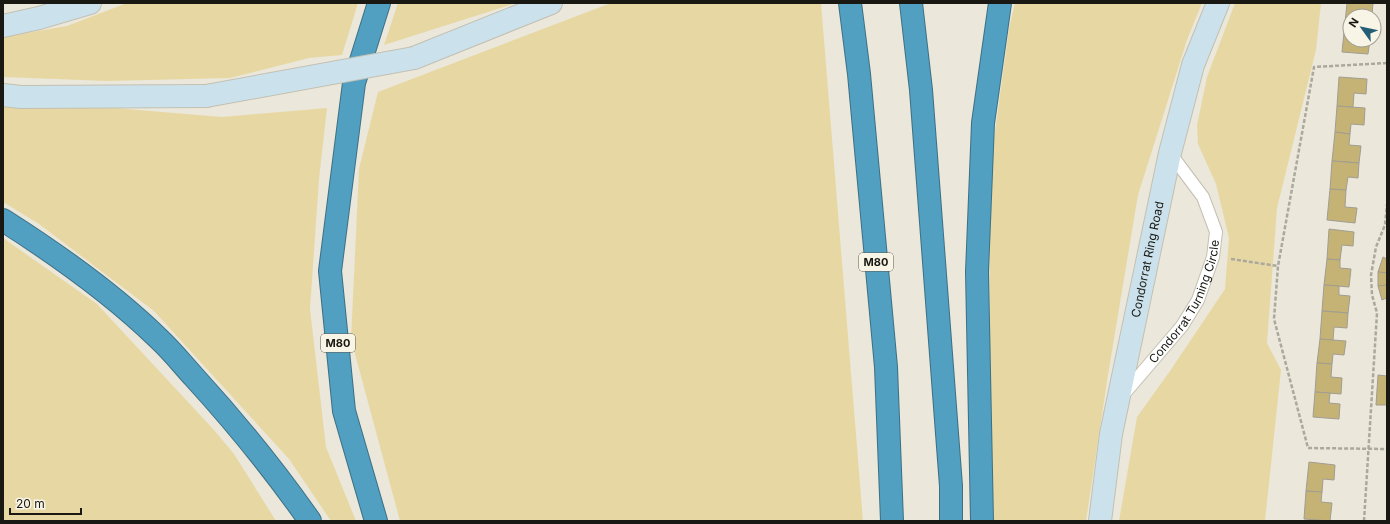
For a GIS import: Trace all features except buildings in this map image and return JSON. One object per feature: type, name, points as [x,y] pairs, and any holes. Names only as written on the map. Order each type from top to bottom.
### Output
[{"type":"highway","name":"M80","points":[[376,521],[344,411],[330,272],[354,83],[378,3]]},
{"type":"highway","name":"M80","points":[[850,3],[859,74],[886,367],[892,521]]},
{"type":"highway","points":[[911,3],[921,90],[951,486],[951,521]]},
{"type":"highway","points":[[982,521],[977,272],[983,123],[1000,3]]},
{"type":"highway","points":[[3,220],[60,256],[160,339],[228,414],[289,490],[310,521]]},
{"type":"main road","points":[[3,26],[39,18],[90,3]]},
{"type":"main road","points":[[3,95],[21,97],[206,96],[414,58],[550,3]]},
{"type":"main road","name":"Condorrat Ring Road","points":[[1100,521],[1111,434],[1170,153],[1193,65],[1218,3]]},
{"type":"lane","name":"Condorrat Turning Circle","points":[[1118,401],[1186,319],[1198,300],[1213,257],[1216,232],[1202,197],[1170,153]]},
{"type":"path","points":[[1387,62],[1314,67],[1278,266],[1274,319],[1308,448],[1369,450],[1387,449]]},
{"type":"path","points":[[1364,521],[1377,313],[1372,295],[1371,275],[1376,247],[1385,225],[1387,204]]},
{"type":"path","points":[[1213,257],[1278,266]]},
{"type":"shaded area","points":[[127,3],[358,3],[342,55],[309,58],[230,78],[107,81],[3,77],[3,37],[67,26]]},
{"type":"shaded area","points":[[398,3],[516,3],[384,45]]},
{"type":"shaded area","points":[[611,3],[821,3],[863,521],[400,521],[351,339],[359,169],[378,92]]},
{"type":"shaded area","points":[[1015,3],[1202,3],[1187,40],[1138,195],[1108,375],[1086,521],[991,521],[989,176],[1009,29]]},
{"type":"shaded area","points":[[1235,3],[1321,3],[1316,50],[1277,208],[1267,343],[1281,370],[1265,521],[1119,521],[1137,417],[1225,289],[1229,238],[1216,184],[1198,144],[1197,125],[1207,77]]},
{"type":"shaded area","points":[[3,106],[115,108],[222,117],[327,108],[319,179],[310,309],[326,447],[356,521],[331,521],[289,459],[154,311],[39,224],[3,202]]},
{"type":"shaded area","points":[[3,238],[97,304],[214,430],[234,454],[276,521],[3,521]]}]
